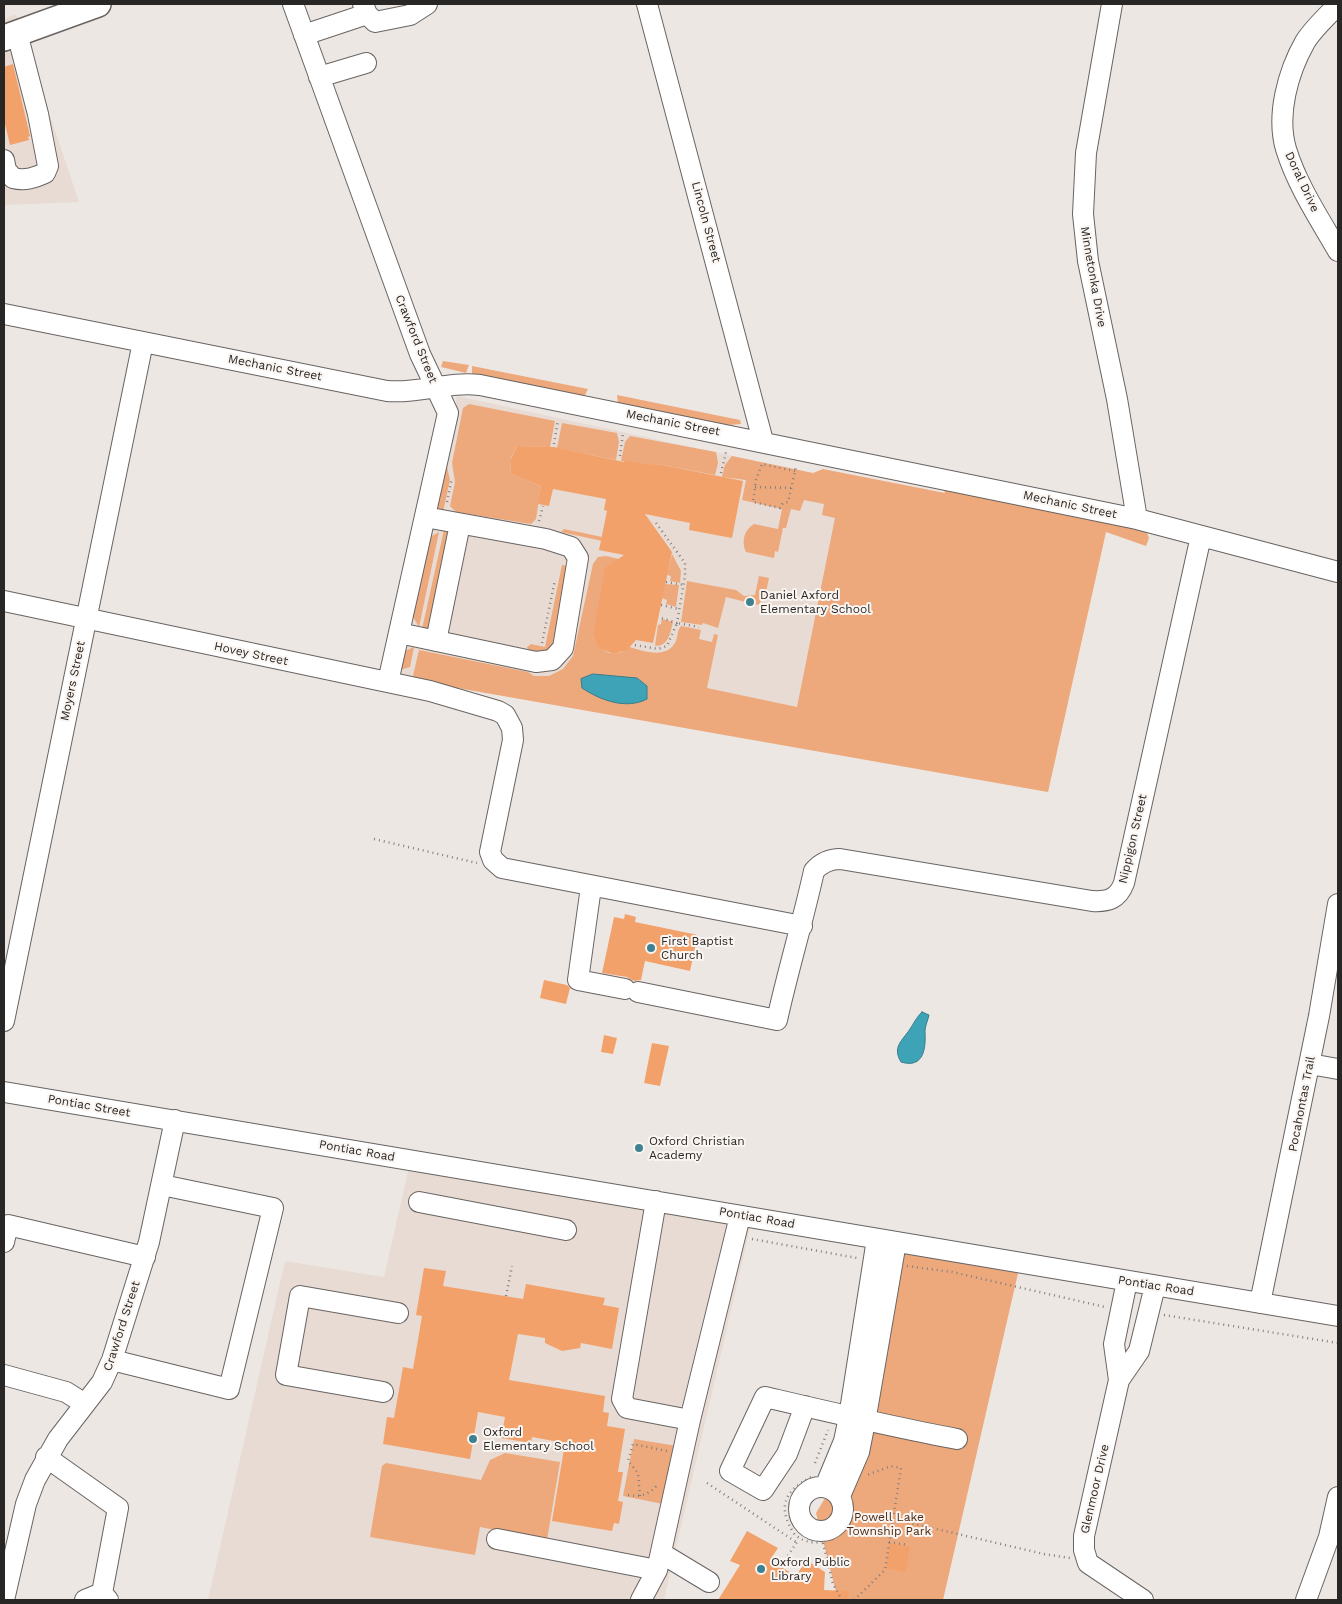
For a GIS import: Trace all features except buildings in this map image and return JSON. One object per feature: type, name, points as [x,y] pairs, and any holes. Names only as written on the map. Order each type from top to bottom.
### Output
[{"type":"main road","points":[[10,35],[98,4]]},
{"type":"street","name":"Crawford Street","points":[[293,4],[420,354],[448,413],[388,682]]},
{"type":"street","points":[[304,35],[365,9],[375,22],[410,15],[424,4]]},
{"type":"street","name":"Lincoln Street","points":[[647,4],[761,450]]},
{"type":"street","name":"Minnetonka Drive","points":[[1112,4],[1086,153],[1083,214],[1088,260],[1118,407],[1137,519]]},
{"type":"street","name":"Doral Drive","points":[[1338,5],[1305,41],[1293,69],[1282,115],[1285,147],[1300,183],[1338,251]]},
{"type":"street","points":[[4,160],[6,170],[12,178],[21,180],[32,179],[45,173],[48,166],[38,114],[10,35]]},
{"type":"street","points":[[320,77],[366,63]]},
{"type":"street","name":"Mechanic Street","points":[[4,314],[387,391],[412,391],[469,383],[480,385],[761,450],[1137,519],[1338,572]]},
{"type":"street","name":"Moyers Street","points":[[4,1021],[143,342]]},
{"type":"street","points":[[399,633],[536,662],[552,660],[562,648],[578,558],[571,547],[546,539],[453,517],[425,517]]},
{"type":"street","points":[[436,641],[453,517]]},
{"type":"street","name":"Nippigon Street","points":[[802,926],[814,871],[823,863],[840,859],[1092,901],[1104,901],[1115,897],[1124,883],[1201,536]]},
{"type":"street","name":"Hovey Street","points":[[4,601],[388,682],[449,696],[498,711],[509,720],[514,740],[490,852],[493,860],[502,868]]},
{"type":"street","points":[[502,868],[591,887],[802,926],[792,952],[777,1020],[578,980],[591,887]]},
{"type":"street","name":"Pocahontas Trail","points":[[1260,1303],[1310,1064],[1338,904]]},
{"type":"street","points":[[1310,1064],[1338,1069]]},
{"type":"street","name":"Pontiac Street","points":[[4,1092],[175,1120]]},
{"type":"street","name":"Crawford Street","points":[[4,1600],[7,1570],[26,1504],[46,1457],[64,1430],[102,1382],[112,1360],[145,1256],[175,1120]]},
{"type":"street","name":"Pontiac Road","points":[[175,1120],[1338,1316]]},
{"type":"street","points":[[112,1360],[229,1389],[273,1208],[162,1185]]},
{"type":"street","points":[[656,1201],[622,1399],[627,1408],[690,1420]]},
{"type":"street","points":[[418,1202],[566,1230]]},
{"type":"street","points":[[641,1600],[659,1561],[690,1420],[740,1216]]},
{"type":"street","points":[[4,1242],[8,1225],[145,1256]]},
{"type":"street","points":[[835,1489],[844,1441],[857,1420],[887,1240]]},
{"type":"street","name":"Glenmoor Drive","points":[[1120,1380],[1114,1344],[1127,1281]]},
{"type":"street","name":"Glenmoor Drive","points":[[1088,1562],[1084,1550],[1084,1536],[1120,1380],[1139,1351],[1155,1286]]},
{"type":"street","points":[[383,1392],[286,1375],[300,1296],[398,1313]]},
{"type":"street","points":[[4,1375],[66,1392],[85,1404]]},
{"type":"street","points":[[805,1406],[787,1454],[763,1490],[730,1471],[765,1397],[805,1406],[857,1420],[957,1439]]},
{"type":"street","points":[[46,1457],[118,1508],[98,1598]]},
{"type":"street","points":[[1306,1600],[1329,1537],[1338,1497]]},
{"type":"street","points":[[497,1540],[659,1561],[709,1582]]},
{"type":"street","points":[[1088,1562],[1143,1600]]},
{"type":"path","points":[[549,418],[563,421]]},
{"type":"path","points":[[554,444],[558,420]]},
{"type":"path","points":[[614,431],[632,435]]},
{"type":"path","points":[[620,456],[622,433]]},
{"type":"path","points":[[761,450],[795,469]]},
{"type":"path","points":[[721,473],[726,452],[733,454]]},
{"type":"path","points":[[795,469],[788,502],[783,503],[780,508],[753,502],[755,487],[762,464],[803,469]]},
{"type":"path","points":[[452,475],[453,517]]},
{"type":"path","points":[[755,487],[791,488]]},
{"type":"path","points":[[635,645],[658,649],[668,646],[677,623],[684,585],[685,564],[656,523]]},
{"type":"path","points":[[542,645],[557,572]]},
{"type":"path","points":[[666,582],[684,585]]},
{"type":"path","points":[[661,605],[679,609]]},
{"type":"path","points":[[658,617],[699,627]]},
{"type":"path","points":[[374,839],[502,868]]},
{"type":"path","points":[[734,1237],[763,1239],[859,1258]]},
{"type":"path","points":[[506,1296],[512,1266]]},
{"type":"path","points":[[640,1496],[638,1473],[628,1460],[633,1444],[662,1448],[667,1450],[666,1457]]},
{"type":"path","points":[[835,1489],[848,1525],[837,1537],[823,1542],[799,1538],[790,1526],[784,1510],[785,1503],[794,1487],[835,1489],[890,1466],[901,1468],[883,1573],[854,1600]]},
{"type":"path","points":[[628,1495],[640,1496],[652,1491],[660,1478]]},
{"type":"path","points":[[707,1483],[796,1542]]},
{"type":"path","points":[[893,1519],[1088,1562]]},
{"type":"path","points":[[785,1560],[799,1538]]},
{"type":"path","points":[[823,1542],[833,1584],[842,1600]]},
{"type":"path","points":[[889,1542],[908,1545]]},
{"type":"shaded area","points":[[16,14],[79,202],[4,205],[4,19]]},
{"type":"shaded area","name":"Daniel Axford Elementary School","points":[[457,396],[912,495],[1106,531],[1048,792],[391,673]]},
{"type":"shaded area","name":"Oxford Elementary School","points":[[409,1167],[751,1224],[664,1600],[208,1600],[285,1261],[384,1277]]},
{"type":"green space","points":[[443,361],[469,365],[466,373],[441,367]]},
{"type":"green space","points":[[472,366],[588,389],[584,397],[472,374]]},
{"type":"green space","points":[[617,395],[740,420],[741,424],[729,425],[618,404]]},
{"type":"green space","points":[[458,404],[447,467],[450,480],[443,512],[438,508],[436,500]]},
{"type":"green space","points":[[469,404],[555,421],[550,447],[517,446],[510,459],[511,474],[541,486],[536,519],[531,524],[456,512],[450,506],[455,482],[452,463],[463,408]]},
{"type":"green space","points":[[562,423],[617,433],[619,442],[616,460],[557,448]]},
{"type":"green space","points":[[630,436],[716,452],[718,463],[715,475],[658,464],[657,470],[646,464],[621,461],[625,442]]},
{"type":"green space","points":[[732,456],[813,473],[823,469],[945,493],[942,485],[1146,530],[1149,538],[1146,546],[1106,532],[1048,792],[412,680],[419,650],[528,672],[534,676],[549,676],[563,669],[573,656],[593,564],[598,557],[606,556],[619,559],[593,636],[604,650],[619,653],[629,647],[655,653],[667,651],[676,641],[681,626],[701,630],[699,639],[712,642],[714,634],[718,635],[707,688],[797,707],[835,518],[822,515],[824,504],[804,500],[800,511],[791,509],[786,528],[783,528],[778,552],[775,551],[774,558],[746,552],[744,540],[748,530],[754,524],[778,529],[782,509],[742,500],[746,480],[722,477],[725,465]]},
{"type":"green space","points":[[564,529],[626,542],[625,546],[561,532]]},
{"type":"green space","points":[[444,530],[450,531],[432,631],[422,629]]},
{"type":"green space","points":[[439,532],[419,627],[413,617],[430,537]]},
{"type":"green space","points":[[672,554],[681,571],[680,583],[670,581],[671,576],[667,575]]},
{"type":"green space","points":[[562,565],[569,566],[553,644],[548,650],[538,653],[529,651],[527,647],[531,644],[545,647]]},
{"type":"green space","points":[[759,576],[769,578],[765,597],[758,605],[726,597],[718,628],[703,623],[702,625],[681,622],[687,581],[736,590],[744,596],[755,595]]},
{"type":"green space","points":[[665,584],[679,585],[676,607],[666,604],[667,600],[662,598]]},
{"type":"green space","points":[[662,619],[673,622],[671,630],[663,644],[655,646],[658,625],[661,624]]},
{"type":"green space","points":[[414,647],[410,667],[400,670],[405,651]]},
{"type":"green space","name":"Powell Lake Township Park","points":[[885,1246],[1019,1269],[943,1600],[838,1600],[816,1513],[840,1473]]},
{"type":"green space","points":[[634,1439],[677,1446],[663,1504],[623,1496]]},
{"type":"green space","points":[[505,1453],[560,1462],[547,1540],[480,1527],[475,1555],[370,1537],[382,1466],[386,1463],[481,1480],[490,1460]]},
{"type":"water","points":[[593,674],[637,678],[647,686],[647,699],[631,704],[605,700],[582,688],[581,679]]},
{"type":"water","points":[[922,1012],[929,1015],[925,1029],[925,1044],[922,1056],[915,1062],[901,1062],[897,1052],[899,1044]]},
{"type":"place","name":"Daniel Axford Elementary School","points":[[750,602]]},
{"type":"place","name":"First Baptist Church","points":[[651,948]]},
{"type":"place","name":"Oxford Christian Academy","points":[[639,1148]]},
{"type":"place","name":"Oxford Elementary School","points":[[473,1439]]},
{"type":"place","name":"Oxford Public Library","points":[[761,1569]]}]
